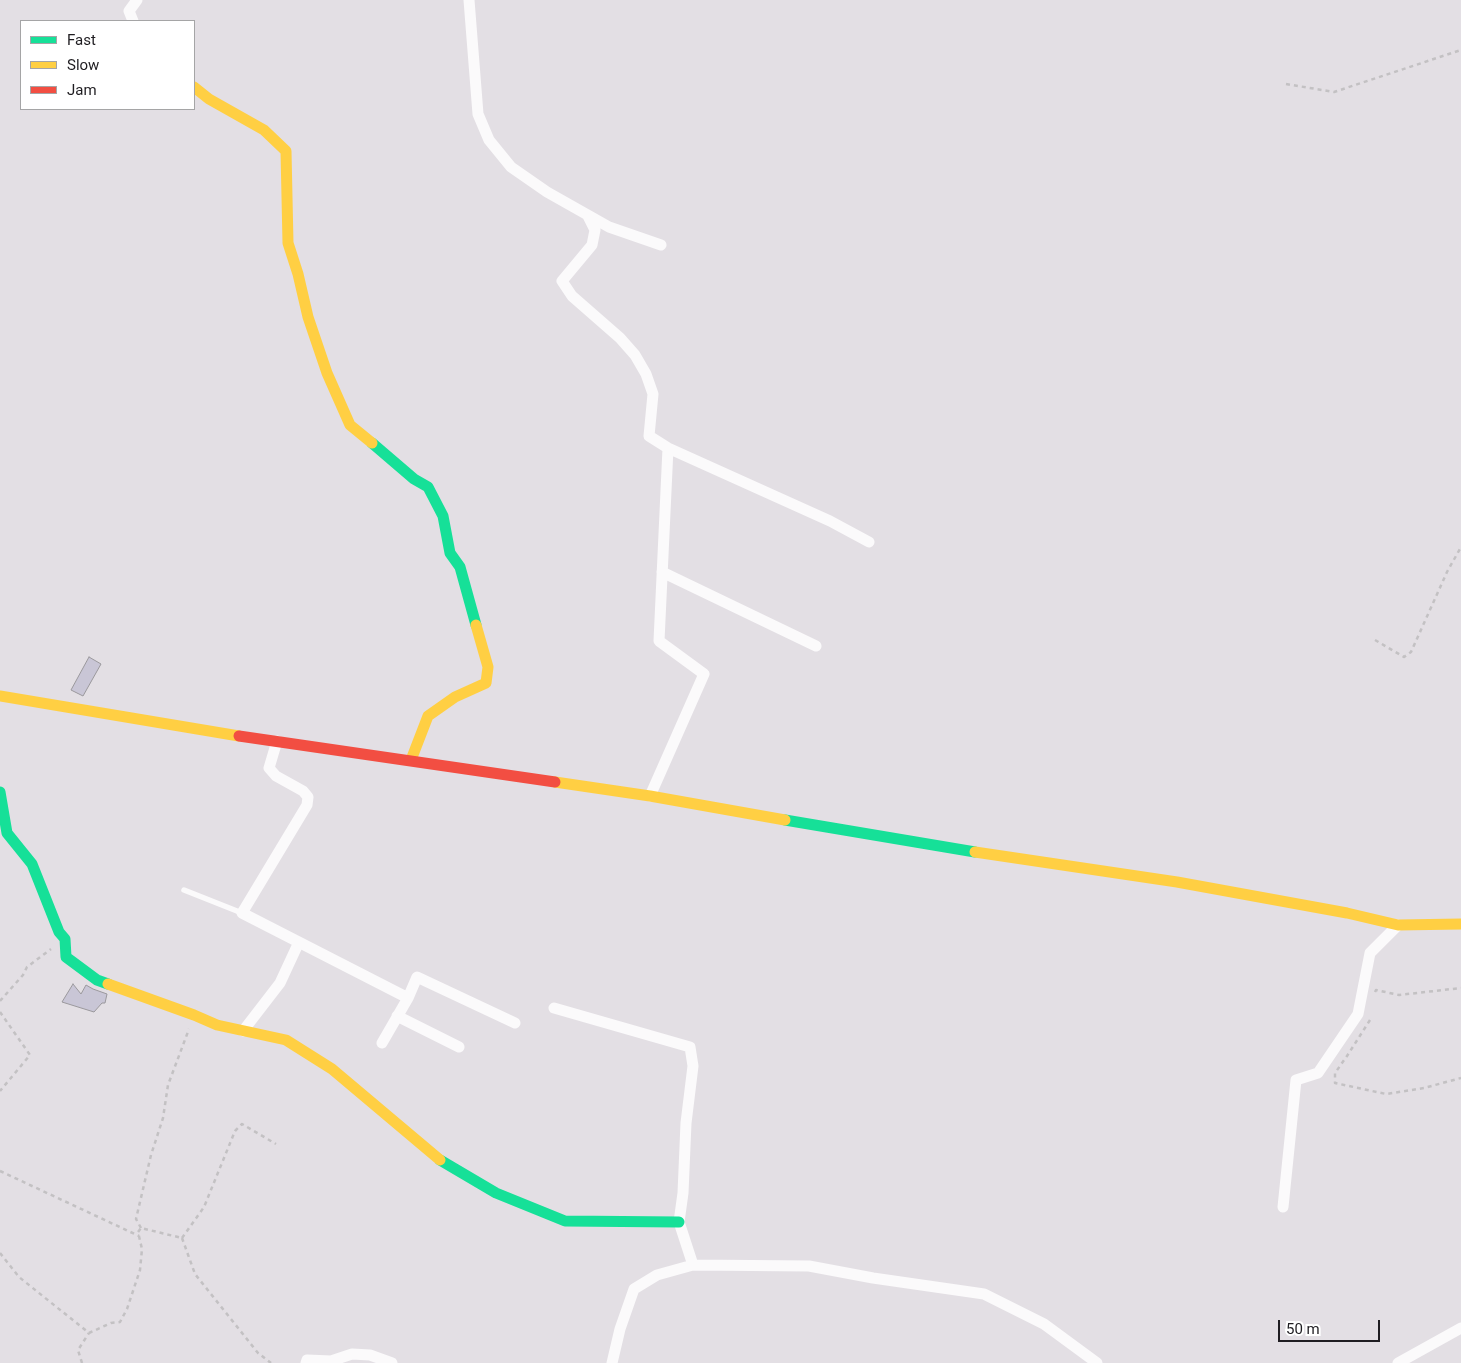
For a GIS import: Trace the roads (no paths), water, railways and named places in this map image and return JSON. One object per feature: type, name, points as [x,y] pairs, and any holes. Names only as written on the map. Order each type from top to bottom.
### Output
[{"type":"street","points":[[133,20],[129,10],[136,0]]},
{"type":"street","points":[[469,0],[478,114],[489,140],[511,166],[547,192],[609,227],[661,245]]},
{"type":"street","points":[[195,88],[209,99],[264,130],[286,151],[288,243],[298,274],[308,317],[327,374],[350,425],[414,479],[428,487],[443,516],[450,553],[460,567],[488,667],[486,683],[455,697],[428,716],[412,760]]},
{"type":"street","points":[[588,216],[595,230],[592,245],[562,281],[572,296],[620,338],[635,356],[646,374],[653,394],[649,436],[668,448],[830,521],[869,542]]},
{"type":"street","points":[[650,796],[704,674],[659,641],[668,448]]},
{"type":"street","points":[[662,572],[816,646]]},
{"type":"street","points":[[0,696],[277,741],[650,796],[936,846],[1177,882],[1347,913],[1398,925],[1461,924]]},
{"type":"street","points":[[277,741],[268,768],[276,776],[303,791],[308,797],[307,805],[242,913],[408,998]]},
{"type":"street","points":[[0,792],[7,833],[32,864],[59,932],[64,939],[66,957],[97,980],[194,1015],[216,1025],[286,1040],[332,1069],[445,1164],[496,1193],[565,1221],[679,1222]]},
{"type":"street","points":[[1283,1207],[1296,1080],[1318,1073],[1358,1014],[1370,953],[1398,925]]},
{"type":"street","points":[[243,1031],[280,983],[299,942]]},
{"type":"street","points":[[382,1043],[408,998],[417,977],[516,1023]]},
{"type":"street","points":[[554,1008],[690,1047],[693,1066],[686,1123],[683,1193],[679,1222],[693,1265]]},
{"type":"street","points":[[397,1016],[459,1047]]},
{"type":"street","points":[[612,1363],[620,1329],[634,1289],[657,1275],[693,1265],[809,1266],[984,1294],[1044,1324],[1097,1363]]},
{"type":"street","points":[[1398,1363],[1461,1328]]},
{"type":"street","points":[[306,1363],[307,1360],[331,1361],[352,1354],[370,1355],[392,1363]]},
{"type":"lane","points":[[184,890],[242,913]]}]
